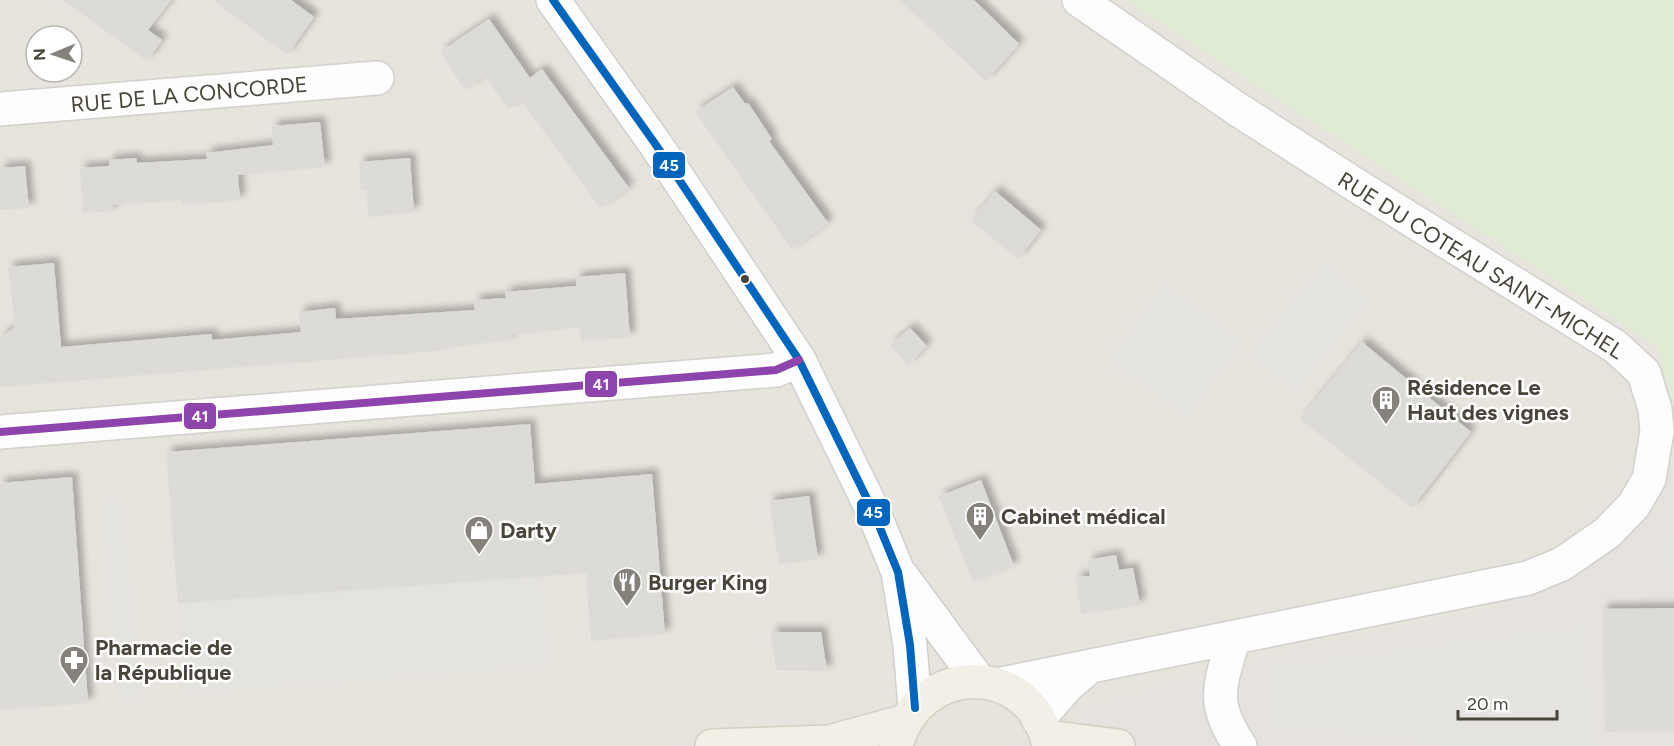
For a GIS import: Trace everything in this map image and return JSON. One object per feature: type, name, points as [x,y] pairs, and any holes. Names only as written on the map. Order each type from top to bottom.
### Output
[{"type":"main road","points":[[712,746],[829,742],[906,725],[926,697],[942,687],[960,682],[988,683],[1016,694],[1032,708],[1045,734],[1118,746]]},
{"type":"street","points":[[553,0],[656,145],[799,360],[873,511],[898,572],[910,645],[906,725]]},
{"type":"street","name":"RUE DU COTEAU SAINT-MICHEL","points":[[988,683],[1088,668],[1527,578],[1562,564],[1607,533],[1634,505],[1649,479],[1657,431],[1655,409],[1644,373],[1616,347],[1236,109],[1079,0]]},
{"type":"street","name":"RUE DE LA CONCORDE","points":[[0,109],[377,78]]},
{"type":"street","points":[[0,432],[776,370],[799,360]]},
{"type":"street","points":[[898,572],[988,683]]},
{"type":"street","points":[[1234,638],[1219,687],[1220,705],[1228,729],[1240,746]]},
{"type":"street","name":"RUE DU COTEAU SAINT-MICHEL","points":[[1045,734],[1067,686],[1088,668]]},
{"type":"shaded area","points":[[0,0],[1126,0],[1658,347],[1674,405],[1674,454],[1657,509],[1609,553],[1481,613],[1292,653],[1083,709],[1079,746],[0,746]]},
{"type":"shaded area","points":[[1324,262],[1371,300],[1296,392],[1249,354]]},
{"type":"shaded area","points":[[1164,283],[1244,340],[1189,417],[1109,360]]},
{"type":"shaded area","points":[[1674,454],[1674,746],[1079,746],[1083,709],[1292,653],[1481,613],[1609,553],[1657,509]]},
{"type":"shaded area","points":[[123,498],[141,701],[119,703],[101,500]]},
{"type":"shaded area","points":[[1674,534],[1674,569],[1664,569],[1664,546]]},
{"type":"shaded area","points":[[542,577],[549,667],[184,694],[178,603]]},
{"type":"shaded area","points":[[1589,623],[1593,746],[1441,746],[1272,727],[1272,664]]},
{"type":"green space","points":[[1126,0],[1674,0],[1674,405],[1658,347]]},
{"type":"building","points":[[63,0],[171,0],[148,30],[162,40],[147,61]]},
{"type":"building","points":[[213,0],[291,0],[314,17],[287,55]]},
{"type":"building","points":[[899,0],[974,0],[1019,44],[986,81]]},
{"type":"building","points":[[489,19],[530,78],[542,69],[629,188],[600,208],[521,100],[509,109],[484,76],[465,90],[440,52]]},
{"type":"building","points":[[733,87],[745,104],[748,103],[772,139],[769,141],[828,223],[792,250],[695,112]]},
{"type":"building","points":[[320,122],[325,167],[238,175],[240,200],[182,205],[182,200],[112,205],[113,211],[83,213],[80,168],[109,166],[109,160],[136,158],[137,163],[207,159],[206,153],[273,145],[272,126]]},
{"type":"building","points":[[410,158],[414,212],[369,217],[366,190],[361,190],[359,162]]},
{"type":"building","points":[[25,166],[29,208],[0,210],[0,168]]},
{"type":"building","points":[[995,191],[1041,230],[1018,259],[971,221]]},
{"type":"building","points":[[54,263],[61,347],[212,334],[212,340],[301,332],[299,312],[335,308],[336,319],[475,310],[474,300],[506,298],[505,292],[576,286],[576,277],[625,273],[630,337],[581,341],[580,327],[511,335],[511,340],[445,348],[445,350],[0,387],[0,338],[15,327],[8,267]]},
{"type":"building","points":[[910,328],[927,346],[908,365],[890,345]]},
{"type":"building","name":"Résidence Le Haut des vignes","points":[[1362,342],[1471,432],[1412,508],[1300,419]]},
{"type":"building","points":[[530,424],[535,484],[652,474],[665,634],[591,641],[586,573],[178,603],[166,452]]},
{"type":"building","points":[[72,477],[88,703],[0,710],[0,483]]},
{"type":"building","name":"Cabinet médical","points":[[981,480],[1014,566],[973,582],[939,496]]},
{"type":"building","points":[[809,496],[818,559],[779,564],[769,501]]},
{"type":"building","points":[[1116,555],[1119,570],[1133,568],[1140,605],[1081,614],[1076,577],[1090,576],[1088,560]]},
{"type":"building","points":[[1674,608],[1674,732],[1605,732],[1602,609]]},
{"type":"building","points":[[771,632],[821,632],[827,671],[776,670]]},
{"type":"transit line","name":"45","points":[[553,0],[656,145],[799,360],[873,511],[898,572],[910,645],[915,708]]},
{"type":"transit line","name":"41","points":[[0,432],[776,370],[799,360]]},
{"type":"place","name":"Résidence Le Haut des vignes","points":[[1386,426]]},
{"type":"place","name":"Cabinet médical","points":[[980,542]]},
{"type":"place","name":"Darty","points":[[479,556]]},
{"type":"place","name":"Burger King","points":[[627,608]]},
{"type":"place","name":"Pharmacie de la République","points":[[74,686]]}]
